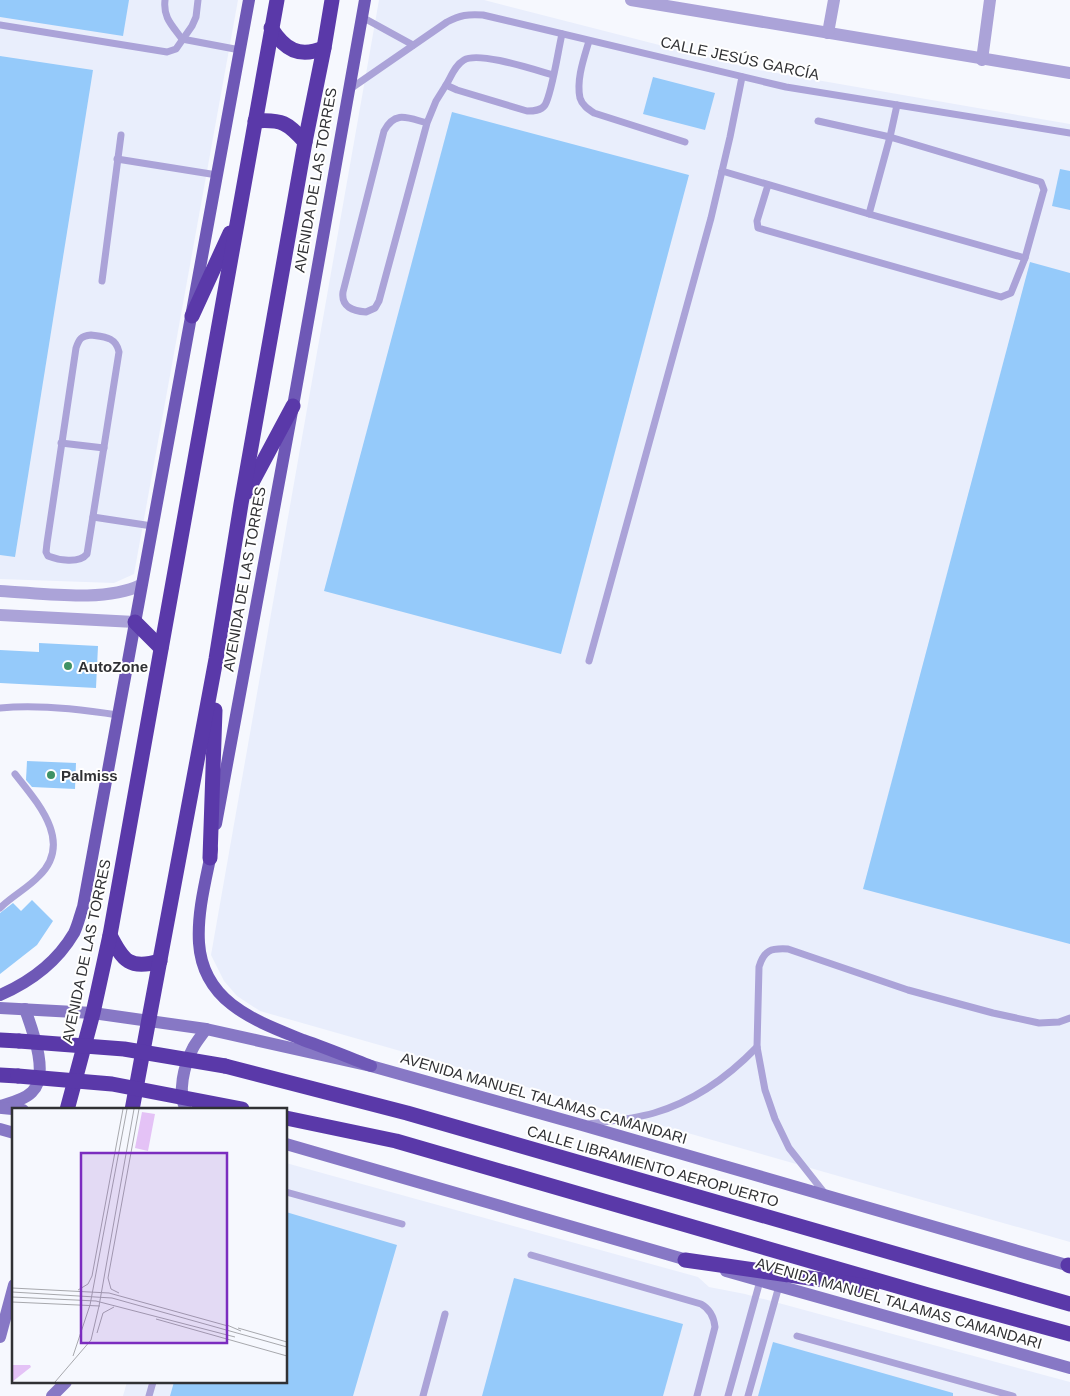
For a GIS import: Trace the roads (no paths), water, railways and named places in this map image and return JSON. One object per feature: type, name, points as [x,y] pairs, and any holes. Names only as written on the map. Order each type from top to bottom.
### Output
[{"type":"highway","name":"AVENIDA DE LAS TORRES","points":[[69,1108],[93,1013],[110,935],[240,214],[276,0]]},
{"type":"highway","name":"AVENIDA DE LAS TORRES","points":[[132,1108],[216,659],[241,504],[332,0]]},
{"type":"highway","points":[[271,28],[284,45],[292,49],[306,53],[324,48]]},
{"type":"highway","points":[[255,121],[274,120],[286,123],[305,142]]},
{"type":"highway","points":[[192,316],[240,214]]},
{"type":"highway","points":[[241,504],[293,406]]},
{"type":"highway","points":[[135,622],[161,648]]},
{"type":"highway","points":[[210,858],[216,659]]},
{"type":"highway","points":[[110,935],[119,953],[130,962],[142,965],[160,961]]},
{"type":"highway","name":"CALLE LIBRAMIENTO AEROPUERTO","points":[[0,1040],[124,1048],[225,1066],[407,1113],[1070,1304]]},
{"type":"highway","points":[[0,1075],[112,1084],[239,1108]]},
{"type":"highway","points":[[288,1118],[396,1141],[1070,1334]]},
{"type":"highway","points":[[686,1260],[928,1294]]},
{"type":"main road","name":"AVENIDA DE LAS TORRES","points":[[0,995],[29,980],[48,965],[74,932],[83,907],[249,0]]},
{"type":"main road","name":"AVENIDA DE LAS TORRES","points":[[365,0],[210,858],[200,921],[199,943],[202,960],[208,976],[221,995],[247,1016],[371,1066]]},
{"type":"main road","name":"AVENIDA MANUEL TALAMAS CAMANDARI","points":[[0,1008],[93,1013],[149,1020],[206,1029],[371,1066],[1069,1266]]},
{"type":"main road","points":[[0,1107],[31,1093],[39,1081],[40,1070],[37,1048],[25,1010]]},
{"type":"main road","points":[[185,1108],[181,1096],[185,1069],[193,1047],[206,1029]]},
{"type":"main road","name":"AVENIDA MANUEL TALAMAS CAMANDARI","points":[[288,1145],[686,1260],[1070,1368]]},
{"type":"main road","points":[[0,1337],[12,1292]]},
{"type":"main road","points":[[52,1396],[64,1384]]},
{"type":"street","points":[[631,0],[661,3],[1070,74]]},
{"type":"street","points":[[828,33],[834,0]]},
{"type":"street","points":[[982,60],[990,0]]},
{"type":"street","points":[[0,591],[112,595],[142,585]]},
{"type":"street","points":[[0,615],[135,622]]},
{"type":"lane","points":[[165,0],[166,17],[182,39],[240,50]]},
{"type":"lane","points":[[0,24],[166,52],[176,49],[192,26],[196,17],[198,0]]},
{"type":"lane","name":"CALLE JESÚS GARCÍA","points":[[349,90],[447,22],[459,16],[469,14],[483,15],[786,87],[1070,133]]},
{"type":"lane","points":[[362,16],[414,45]]},
{"type":"lane","points":[[446,86],[527,111],[541,109],[545,105],[562,34]]},
{"type":"lane","points":[[589,41],[583,61],[580,86],[580,99],[585,107],[594,113],[685,142]]},
{"type":"lane","points":[[427,123],[397,117],[388,123],[384,131],[343,292],[342,298],[344,303],[350,308],[366,312],[371,310],[379,301],[427,123],[436,101],[459,64],[471,57],[495,60],[553,75]]},
{"type":"lane","points":[[589,661],[706,236],[742,76]]},
{"type":"lane","points":[[870,214],[897,105]]},
{"type":"lane","points":[[768,185],[757,221],[758,228],[1001,297],[1011,293],[1025,258],[1043,194],[1044,190],[1041,182],[890,137],[818,121]]},
{"type":"lane","points":[[102,280],[121,136]]},
{"type":"lane","points":[[117,159],[217,174]]},
{"type":"lane","points":[[722,171],[1025,258]]},
{"type":"lane","points":[[84,336],[101,336],[114,341],[118,345],[104,448],[85,557],[79,560],[72,560],[48,556],[46,543],[76,348],[79,340],[84,336]]},
{"type":"lane","points":[[62,443],[104,448]]},
{"type":"lane","points":[[93,517],[152,526]]},
{"type":"lane","points":[[0,708],[16,706],[36,707],[118,715]]},
{"type":"lane","points":[[0,908],[38,877],[48,865],[52,852],[52,836],[49,821],[36,800],[15,774]]},
{"type":"lane","points":[[826,1195],[789,1148],[765,1090],[757,1047],[759,967],[762,957],[769,951],[777,948],[788,949],[908,990],[993,1013],[1039,1023],[1058,1022],[1070,1018]]},
{"type":"lane","points":[[582,1125],[654,1114],[680,1104],[723,1079],[742,1064],[757,1047]]},
{"type":"lane","points":[[288,1193],[402,1224]]},
{"type":"lane","points":[[531,1255],[706,1307],[714,1319],[715,1327],[696,1396]]},
{"type":"lane","points":[[728,1396],[760,1281]]},
{"type":"lane","points":[[748,1396],[780,1286]]},
{"type":"lane","points":[[423,1396],[445,1314]]},
{"type":"lane","points":[[797,1336],[1014,1396]]},
{"type":"place","name":"AutoZone","points":[[68,666]]},
{"type":"place","name":"Palmiss","points":[[51,775]]}]
